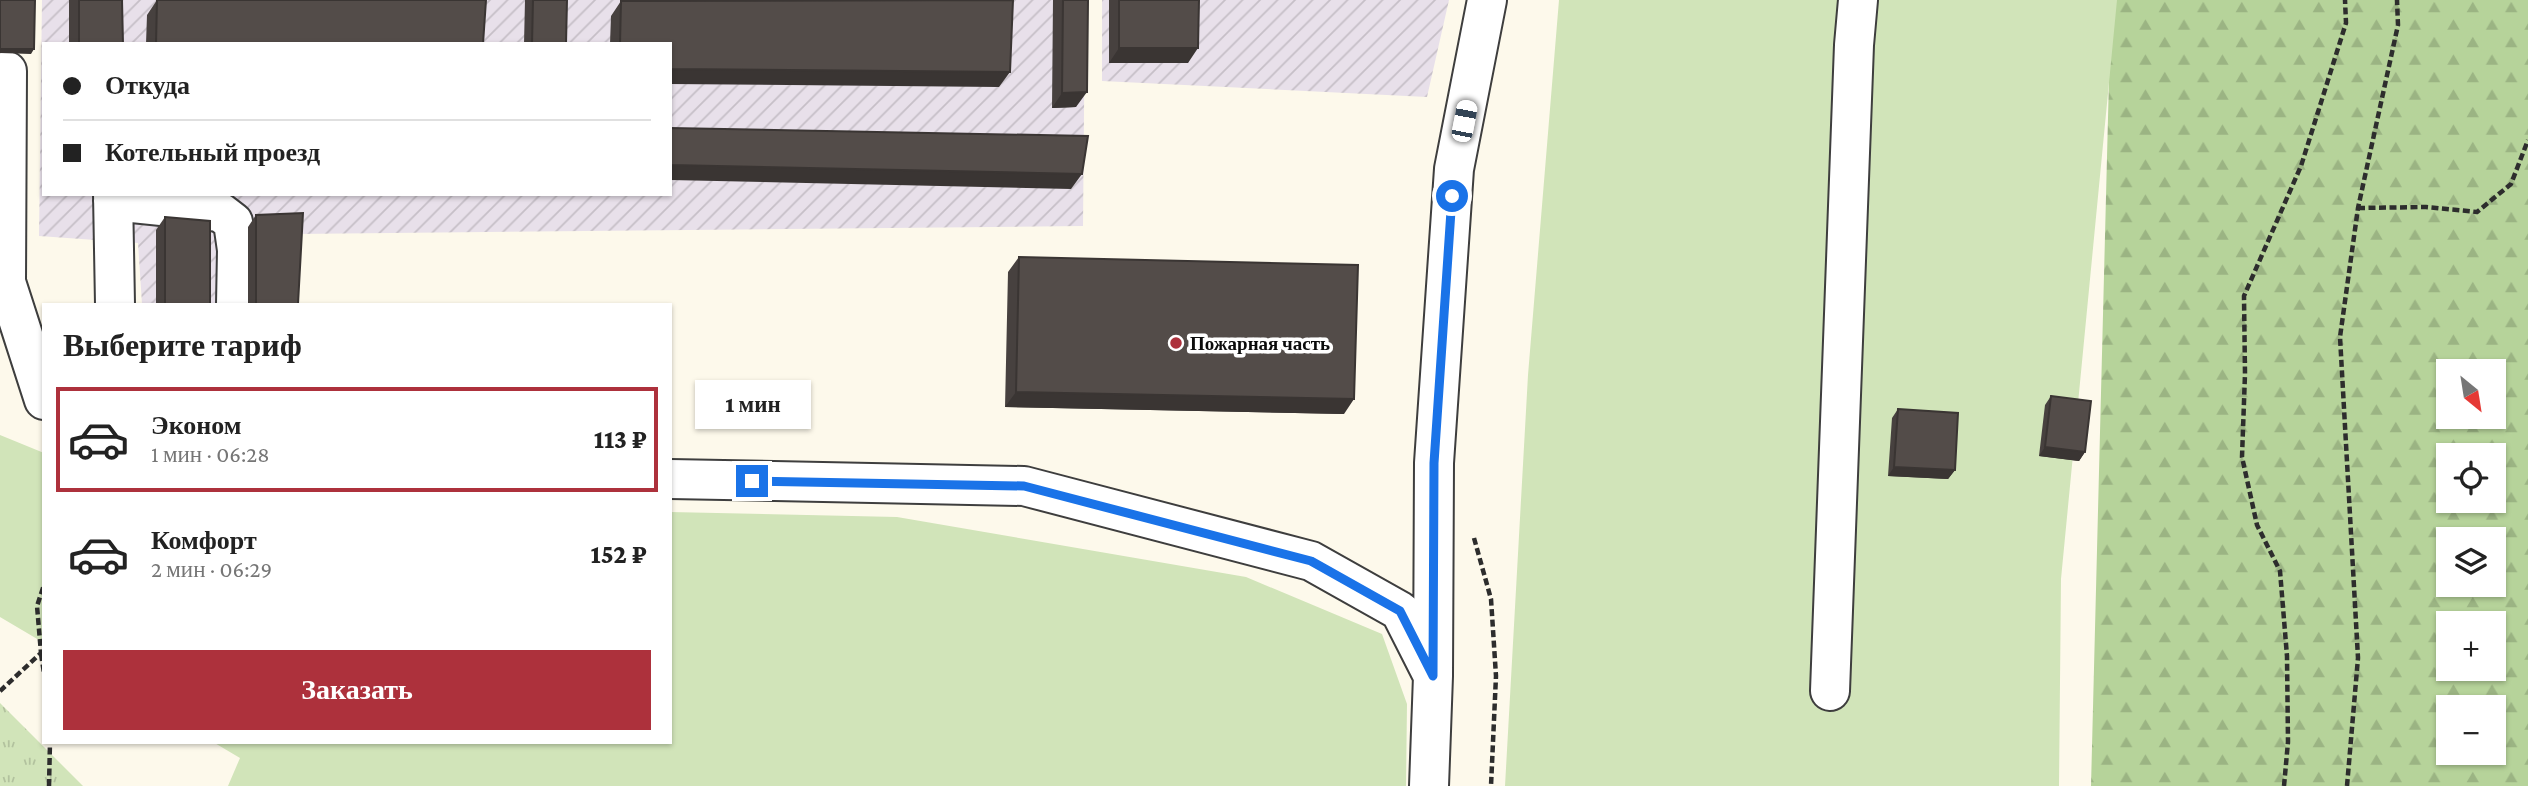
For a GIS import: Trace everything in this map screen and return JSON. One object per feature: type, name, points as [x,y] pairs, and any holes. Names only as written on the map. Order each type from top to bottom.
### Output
[{"type":"street","points":[[1429,786],[1433,676],[1434,463],[1454,169],[1487,0]]},
{"type":"street","points":[[1830,691],[1854,46],[1858,0]]},
{"type":"street","points":[[7,71],[6,282],[42,394]]},
{"type":"street","points":[[116,303],[113,198],[220,212],[233,222],[237,250],[236,303]]},
{"type":"street","points":[[672,479],[1024,486],[1311,561],[1400,611],[1433,676]]},
{"type":"path","points":[[2284,786],[2288,742],[2287,656],[2280,571],[2257,525],[2242,457],[2244,296],[2301,166],[2346,23],[2345,0]]},
{"type":"path","points":[[2347,786],[2358,658],[2340,337],[2358,208],[2398,25],[2397,0]]},
{"type":"path","points":[[2358,208],[2426,207],[2477,212],[2511,184],[2528,139]]},
{"type":"path","points":[[1473,535],[1491,599],[1496,676],[1491,786]]},
{"type":"path","points":[[42,591],[37,606],[42,660]]},
{"type":"path","points":[[0,691],[41,653]]},
{"type":"path","points":[[48,786],[50,744]]},
{"type":"shaded area","points":[[42,0],[1085,0],[1083,226],[296,234],[291,303],[142,303],[138,243],[39,236]]},
{"type":"shaded area","points":[[1102,0],[1449,0],[1427,97],[1102,81]]},
{"type":"green space","points":[[1559,0],[2117,0],[2061,579],[2059,786],[1505,786],[1528,375]]},
{"type":"green space","points":[[2111,0],[2528,0],[2528,786],[2091,786]]},
{"type":"green space","points":[[0,435],[42,452],[42,642],[0,617]]},
{"type":"green space","points":[[672,512],[897,517],[1246,577],[1382,634],[1407,704],[1406,786],[228,786],[240,758],[216,744],[672,744]]},
{"type":"green space","points":[[0,703],[83,786],[0,786]]},
{"type":"building","points":[[0,0],[35,0],[34,49],[0,49]]},
{"type":"building","points":[[79,0],[122,0],[123,42],[79,42]]},
{"type":"building","points":[[157,0],[486,0],[483,42],[156,42]]},
{"type":"building","points":[[533,0],[567,0],[566,42],[532,42]]},
{"type":"building","points":[[1013,0],[1010,72],[672,69],[672,42],[620,42],[621,1]]},
{"type":"building","points":[[1063,0],[1088,0],[1087,92],[1062,93]]},
{"type":"building","points":[[1119,0],[1199,0],[1198,48],[1119,48]]},
{"type":"building","points":[[672,128],[1088,136],[1082,174],[672,165]]},
{"type":"building","points":[[303,213],[298,303],[256,303],[256,215]]},
{"type":"building","points":[[165,217],[210,221],[210,303],[165,303]]},
{"type":"building","name":"Пожарная часть","points":[[1019,257],[1358,265],[1354,399],[1016,392]]},
{"type":"building","points":[[2051,396],[2091,401],[2085,452],[2045,447]]},
{"type":"building","points":[[1898,409],[1958,413],[1955,470],[1894,467]]},
{"type":"place","name":"Пожарная часть","points":[[1176,343]]},
{"type":"route","points":[[752,481],[1024,486],[1311,561],[1400,611],[1433,676],[1434,463],[1452,196]]}]
